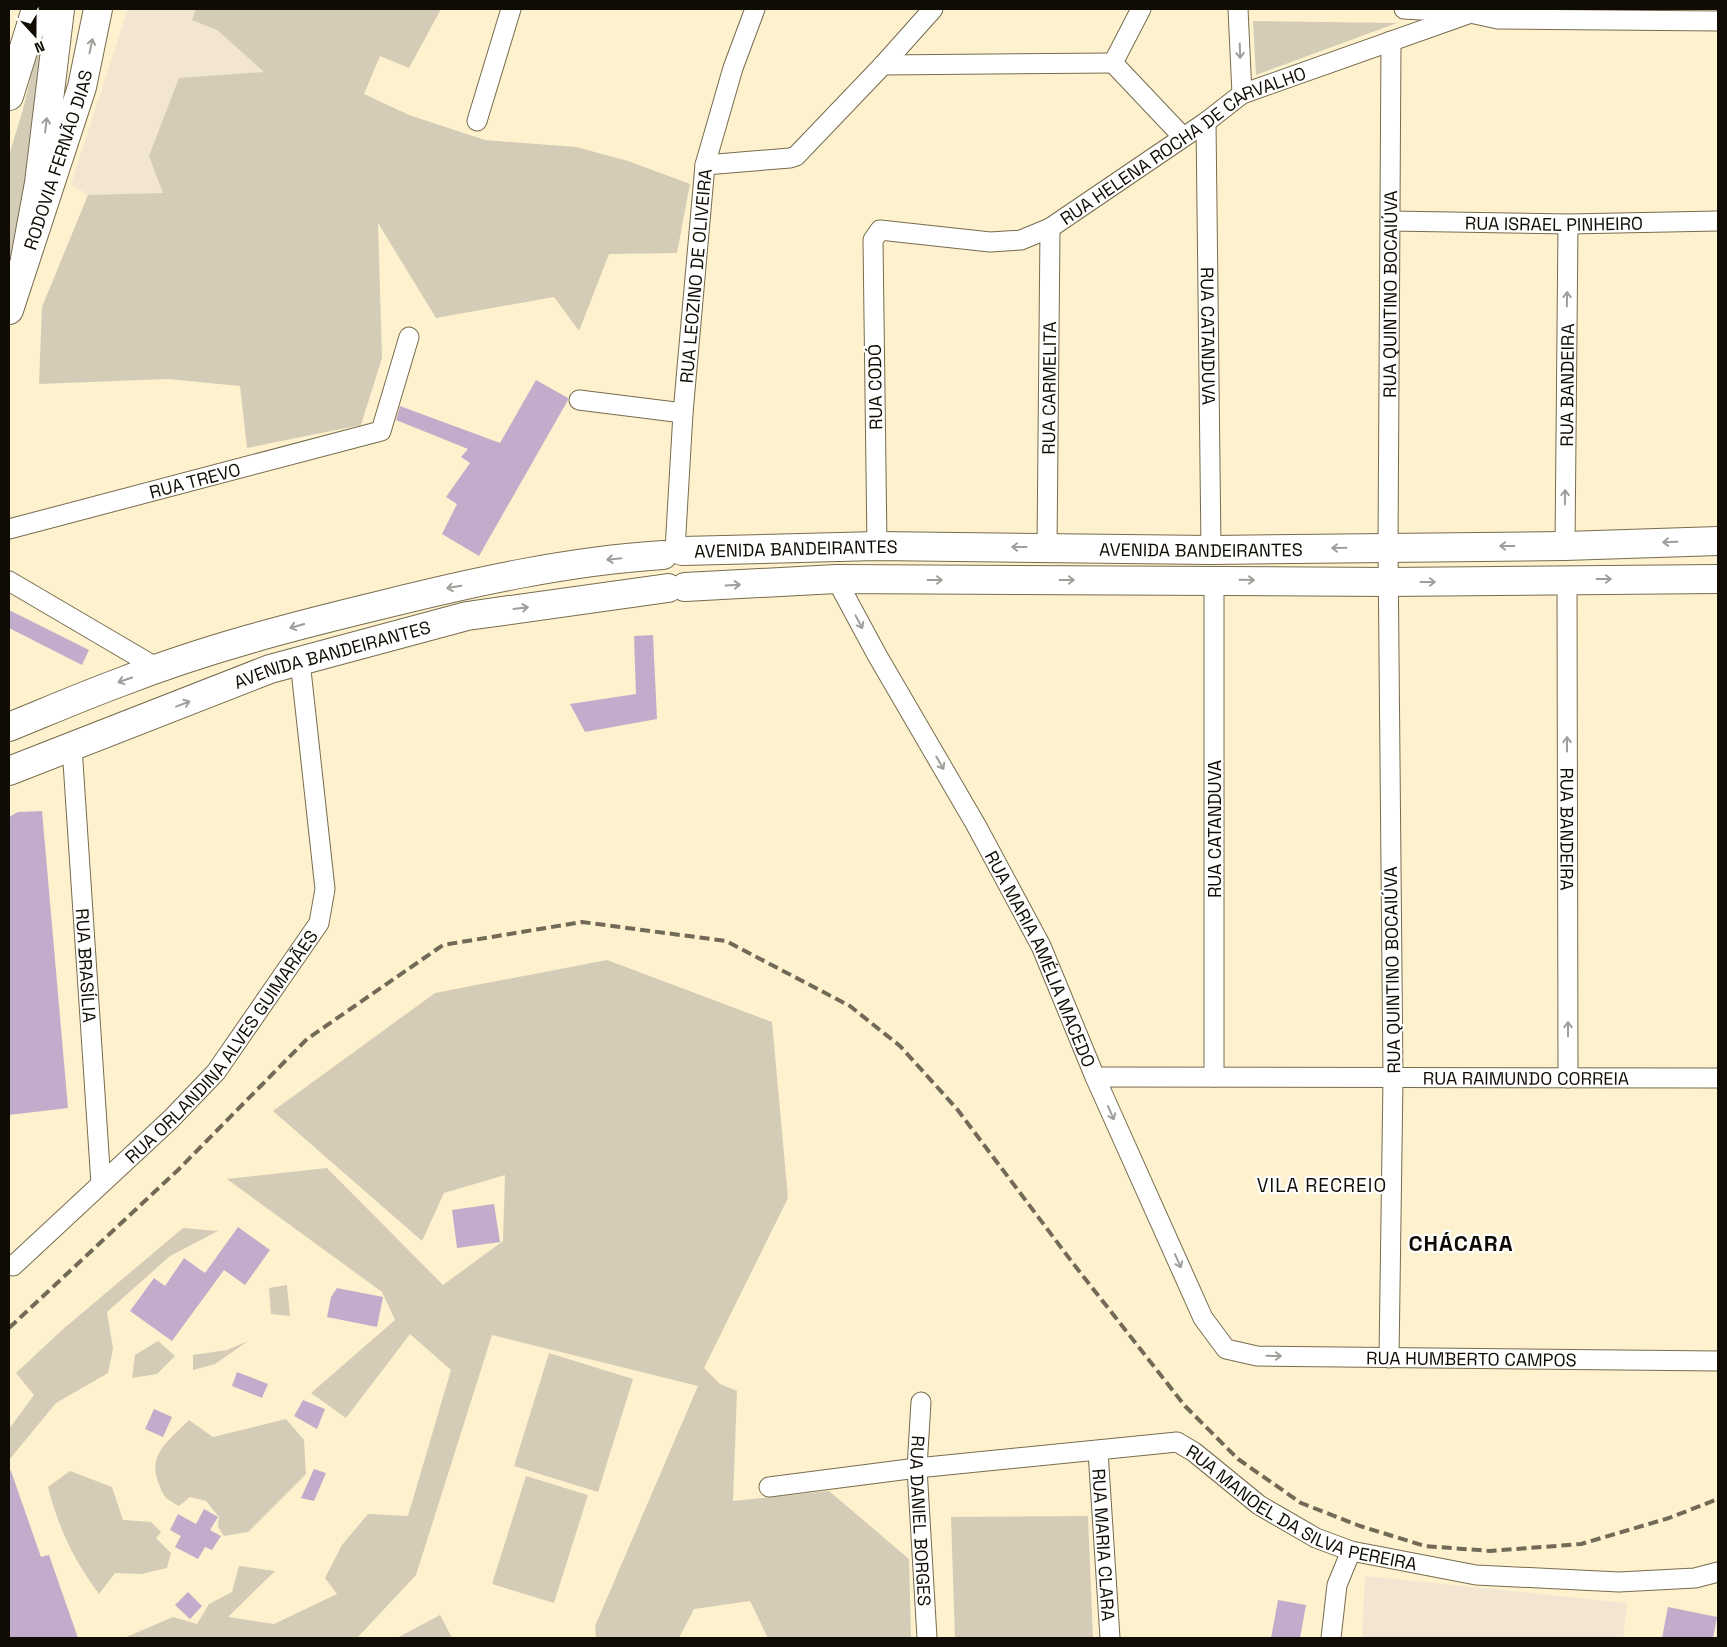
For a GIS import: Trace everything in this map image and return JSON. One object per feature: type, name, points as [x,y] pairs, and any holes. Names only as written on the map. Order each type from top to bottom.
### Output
[{"type":"main road","points":[[9,96],[36,9]]},
{"type":"main road","points":[[25,259],[39,183],[60,9]]},
{"type":"main road","name":"RODOVIA FERNÃO DIAS","points":[[9,310],[82,87],[98,9]]},
{"type":"main road","name":"AVENIDA BANDEIRANTES","points":[[9,727],[121,682],[238,643],[328,617],[442,590],[611,558],[673,552],[877,546],[1211,550],[1565,546],[1718,541]]},
{"type":"main road","points":[[673,552],[656,566],[656,573],[663,585],[676,588]]},
{"type":"main road","name":"AVENIDA BANDEIRANTES","points":[[9,771],[270,669],[466,616],[676,588],[836,579],[1388,582],[1718,579]]},
{"type":"main road","points":[[9,780],[72,747],[74,702]]},
{"type":"street","points":[[477,121],[511,9]]},
{"type":"street","name":"RUA LEOZINO DE OLIVEIRA","points":[[673,552],[705,165],[733,68],[755,9]]},
{"type":"street","points":[[705,165],[796,156],[884,65],[933,9]]},
{"type":"street","points":[[1112,63],[1141,9]]},
{"type":"street","points":[[1238,9],[1242,94]]},
{"type":"street","points":[[1404,9],[1474,10],[1498,19],[1718,21]]},
{"type":"street","name":"RUA HELENA ROCHA DE CARVALHO","points":[[880,230],[990,242],[1022,240],[1050,228],[1206,122],[1242,94],[1474,10]]},
{"type":"street","name":"RUA QUINTINO BOCAIÚVA","points":[[1389,1358],[1394,1079],[1388,582],[1391,41]]},
{"type":"street","points":[[884,65],[1112,63],[1184,136]]},
{"type":"street","name":"RUA CATANDUVA","points":[[1206,122],[1211,550]]},
{"type":"street","name":"RUA ISRAEL PINHEIRO","points":[[1390,221],[1568,224],[1718,220]]},
{"type":"street","name":"RUA BANDEIRA","points":[[1565,546],[1568,224]]},
{"type":"street","name":"RUA CARMELITA","points":[[1047,548],[1050,228]]},
{"type":"street","name":"RUA CODÓ","points":[[877,546],[873,240],[880,230]]},
{"type":"street","name":"RUA TREVO","points":[[9,529],[380,431],[409,337]]},
{"type":"street","points":[[579,400],[683,413]]},
{"type":"street","name":"RUA MARIA AMÉLIA MACEDO","points":[[836,579],[877,655],[976,825],[1041,946],[1095,1077],[1203,1318],[1226,1349]]},
{"type":"street","name":"RUA BANDEIRA","points":[[1566,579],[1568,1078]]},
{"type":"street","name":"RUA CATANDUVA","points":[[1214,580],[1214,1077]]},
{"type":"street","points":[[9,581],[160,669]]},
{"type":"street","name":"RUA ORLANDINA ALVES GUIMARÃES","points":[[13,1266],[171,1119],[216,1072],[320,923],[325,889],[300,661]]},
{"type":"street","name":"RUA BRASÍLIA","points":[[72,747],[101,1184]]},
{"type":"street","name":"RUA RAIMUNDO CORREIA","points":[[1095,1077],[1394,1079],[1718,1078]]},
{"type":"street","name":"RUA HUMBERTO CAMPOS","points":[[1226,1349],[1257,1356],[1718,1361]]},
{"type":"street","name":"RUA DANIEL BORGES","points":[[921,1402],[917,1468],[927,1638]]},
{"type":"street","name":"RUA MANOEL DA SILVA PEREIRA","points":[[769,1487],[917,1468],[1177,1442],[1194,1452],[1259,1505],[1316,1538],[1351,1551],[1476,1575],[1619,1582],[1695,1578],[1718,1572]]},
{"type":"street","name":"RUA MARIA CLARA","points":[[1098,1451],[1110,1638]]},
{"type":"street","points":[[1331,1638],[1337,1585],[1351,1551]]},
{"type":"shaded area","points":[[128,9],[196,9],[193,20],[217,30],[265,72],[163,193],[88,195],[71,184]]},
{"type":"shaded area","points":[[196,9],[441,9],[409,68],[380,56],[364,94],[409,115],[485,140],[576,147],[628,161],[690,184],[677,253],[609,254],[579,331],[554,297],[436,318],[378,223],[382,358],[361,425],[247,448],[240,386],[168,379],[39,384],[42,307],[88,195],[163,193],[149,156],[179,78],[264,72],[217,30],[192,20]]},
{"type":"shaded area","points":[[1253,21],[1397,23],[1256,75]]},
{"type":"shaded area","points":[[48,31],[34,156],[9,276],[9,155],[36,56]]},
{"type":"shaded area","points":[[607,960],[772,1022],[788,1198],[704,1368],[720,1384],[737,1391],[733,1501],[829,1491],[909,1559],[911,1638],[768,1638],[750,1601],[694,1609],[679,1638],[596,1638],[595,1626],[698,1386],[492,1335],[416,1575],[357,1638],[124,1638],[173,1617],[197,1624],[209,1604],[232,1592],[239,1566],[275,1571],[228,1617],[274,1624],[337,1594],[325,1578],[342,1545],[368,1514],[408,1516],[451,1370],[410,1334],[346,1418],[311,1393],[395,1320],[382,1292],[227,1179],[327,1168],[443,1285],[503,1241],[505,1175],[444,1193],[422,1241],[273,1111],[435,993]]},
{"type":"shaded area","points":[[183,1228],[218,1231],[170,1256],[107,1312],[113,1349],[108,1373],[56,1403],[9,1460],[9,1429],[34,1395],[16,1373],[62,1330]]},
{"type":"shaded area","points":[[287,1285],[290,1316],[271,1314],[269,1288]]},
{"type":"shaded area","points":[[158,1341],[175,1356],[157,1374],[132,1378],[135,1355]]},
{"type":"shaded area","points":[[248,1341],[215,1364],[193,1370],[193,1355],[227,1350]]},
{"type":"shaded area","points":[[549,1353],[633,1379],[598,1492],[514,1466]]},
{"type":"shaded area","points":[[286,1419],[304,1440],[306,1474],[248,1532],[224,1536],[218,1527],[219,1517],[206,1501],[190,1497],[179,1506],[168,1500],[164,1495],[156,1473],[158,1456],[168,1441],[189,1420],[213,1437]]},
{"type":"shaded area","points":[[70,1471],[112,1487],[123,1520],[151,1522],[161,1532],[156,1538],[171,1553],[167,1568],[141,1574],[115,1573],[99,1594],[82,1569],[68,1543],[48,1487]]},
{"type":"shaded area","points":[[526,1476],[588,1495],[554,1603],[492,1584]]},
{"type":"shaded area","points":[[1088,1516],[1093,1638],[955,1638],[951,1517]]},
{"type":"shaded area","points":[[1365,1576],[1627,1603],[1623,1638],[1362,1638]]},
{"type":"shaded area","points":[[440,1615],[452,1638],[397,1638]]},
{"type":"building","points":[[536,380],[568,398],[568,400],[479,556],[442,534],[457,504],[446,497],[470,463],[461,457],[468,449],[396,420],[400,406],[500,443]]},
{"type":"building","points":[[9,610],[89,650],[82,665],[9,628]]},
{"type":"building","points":[[653,635],[657,719],[585,732],[570,704],[636,694],[634,636]]},
{"type":"building","points":[[42,811],[68,1108],[9,1115],[9,817],[18,812]]},
{"type":"building","points":[[494,1204],[500,1242],[457,1248],[452,1210]]},
{"type":"building","points":[[238,1227],[270,1250],[245,1285],[224,1270],[172,1341],[130,1311],[154,1278],[165,1286],[184,1258],[205,1273]]},
{"type":"building","points":[[337,1288],[383,1297],[377,1327],[327,1317],[331,1297]]},
{"type":"building","points":[[237,1372],[268,1384],[262,1398],[232,1386]]},
{"type":"building","points":[[303,1400],[325,1409],[317,1429],[294,1416]]},
{"type":"building","points":[[154,1409],[172,1417],[163,1437],[145,1429]]},
{"type":"building","points":[[314,1469],[326,1473],[314,1501],[301,1498]]},
{"type":"building","points":[[9,1471],[11,1471],[41,1557],[49,1555],[78,1638],[9,1638]]},
{"type":"building","points":[[204,1509],[218,1517],[210,1530],[221,1536],[212,1550],[205,1547],[198,1559],[175,1547],[181,1536],[170,1530],[178,1514],[196,1524]]},
{"type":"building","points":[[188,1592],[202,1606],[190,1619],[175,1605]]},
{"type":"building","points":[[1278,1600],[1306,1605],[1300,1638],[1271,1638]]},
{"type":"building","points":[[1668,1607],[1717,1617],[1713,1638],[1662,1638]]},
{"type":"railway","points":[[9,1328],[178,1170],[307,1039],[443,945],[582,922],[726,941],[850,1006],[900,1046],[957,1109],[1072,1262],[1185,1406],[1238,1459],[1301,1503],[1360,1526],[1425,1546],[1490,1551],[1581,1544],[1669,1518],[1718,1499]]},
{"type":"district","name":"VILA RECREIO","points":[[1322,1185]]},
{"type":"district","name":"CHÁCARA","points":[[1461,1243]]}]
